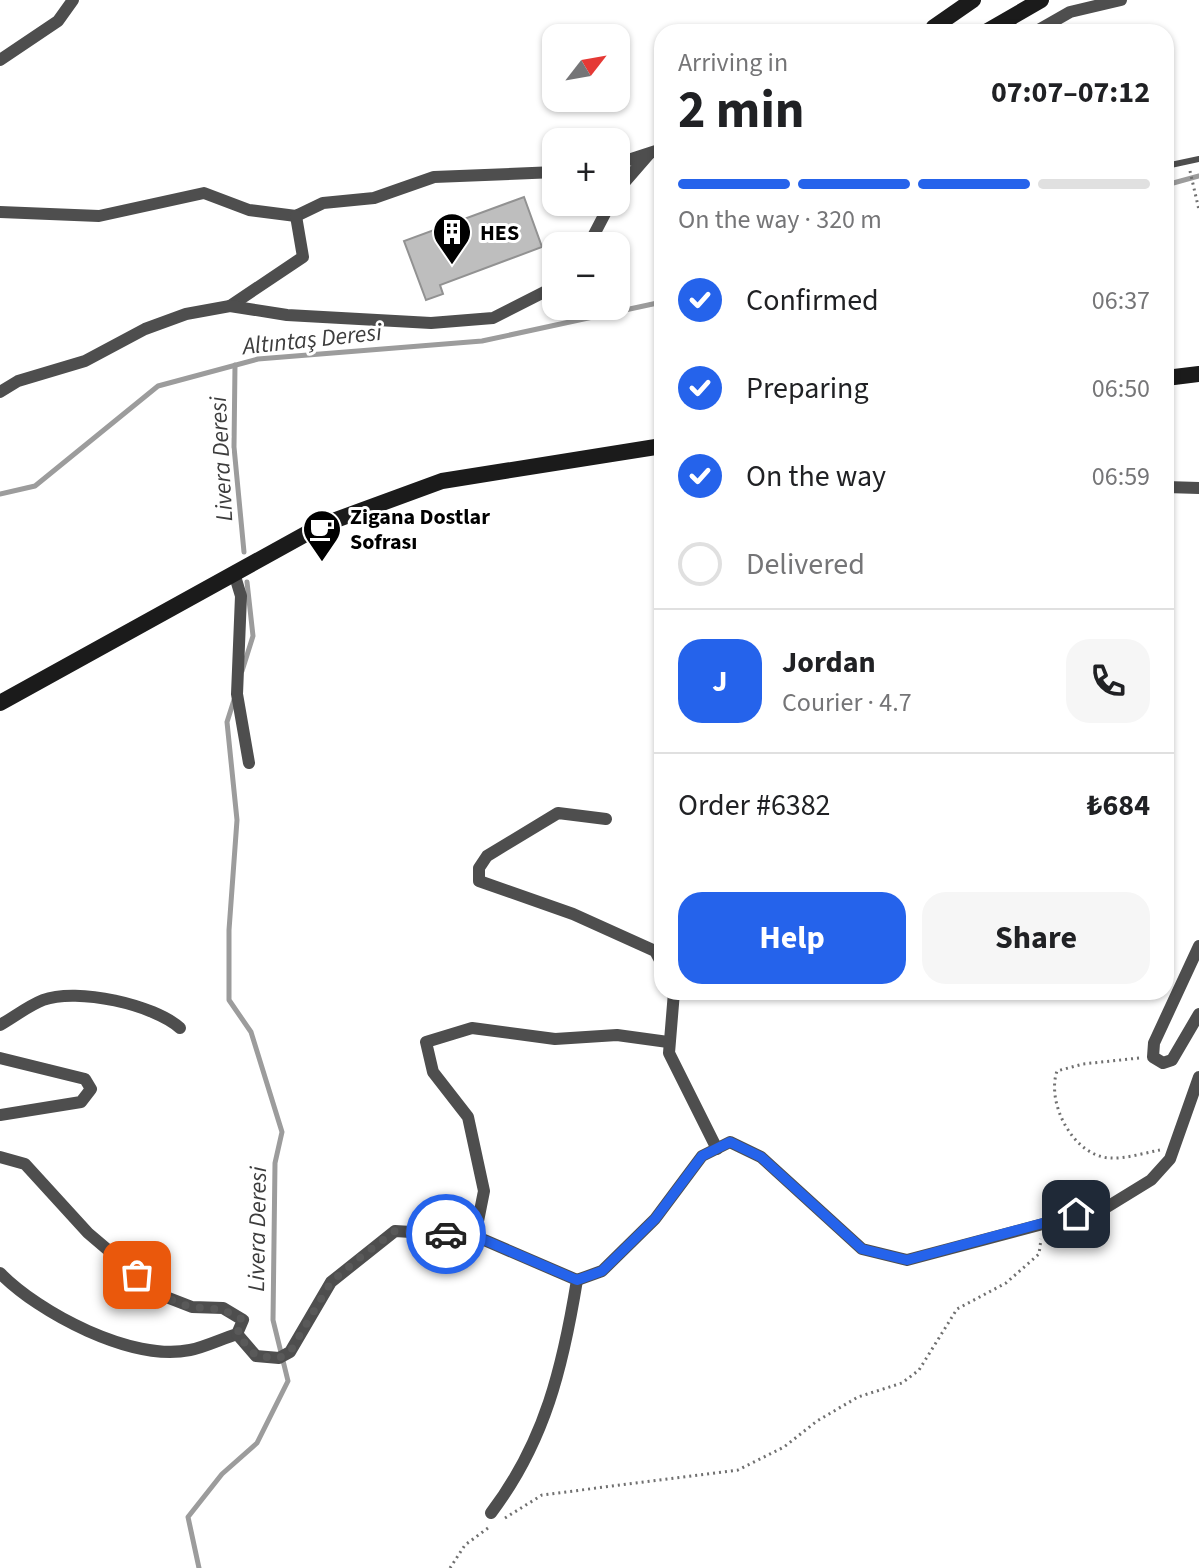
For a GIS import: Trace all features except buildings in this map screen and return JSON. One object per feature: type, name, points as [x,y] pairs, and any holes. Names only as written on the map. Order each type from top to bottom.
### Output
[{"type":"main road","points":[[938,24],[973,0]]},
{"type":"main road","points":[[1000,24],[1041,0]]},
{"type":"main road","points":[[1174,377],[1199,374]]},
{"type":"main road","points":[[0,703],[322,525],[442,481],[654,447]]},
{"type":"street","points":[[0,60],[58,21],[73,0]]},
{"type":"street","points":[[1049,24],[1070,12],[1121,0]]},
{"type":"street","points":[[630,160],[654,153]]},
{"type":"street","points":[[630,178],[654,154]]},
{"type":"street","points":[[0,212],[99,216],[204,193],[249,210],[296,216],[323,203],[374,198],[434,177],[542,173]]},
{"type":"street","points":[[230,306],[303,257],[296,216]]},
{"type":"street","points":[[0,392],[18,381],[85,361],[145,329],[186,314],[230,306],[287,315],[431,323],[493,318],[542,293]]},
{"type":"street","points":[[1174,487],[1199,488]]},
{"type":"street","points":[[234,573],[241,596],[237,694],[249,763]]},
{"type":"street","points":[[606,819],[558,813],[487,856],[479,868],[479,881],[573,914],[654,951]]},
{"type":"street","points":[[1174,1000],[1199,946]]},
{"type":"street","points":[[0,1025],[45,1000],[73,997],[142,1006],[163,1014],[180,1028]]},
{"type":"street","points":[[673,1000],[669,1053],[717,1149]]},
{"type":"street","points":[[1174,1000],[1154,1043],[1153,1057],[1163,1063],[1172,1060],[1199,1014]]},
{"type":"street","points":[[475,1236],[484,1191],[468,1117],[433,1072],[426,1042],[472,1028],[555,1039],[617,1035],[668,1042]]},
{"type":"street","points":[[0,1058],[85,1079],[91,1089],[81,1102],[0,1115]]},
{"type":"street","points":[[237,1334],[256,1356],[282,1357],[290,1352],[331,1282],[395,1231],[475,1236],[577,1280],[602,1271],[655,1219],[702,1156],[730,1142],[761,1157],[862,1249],[907,1260],[1107,1207],[1151,1180],[1170,1159],[1199,1077]]},
{"type":"street","points":[[0,1157],[25,1164],[88,1233],[161,1295],[192,1307],[223,1308],[243,1320],[237,1334],[187,1351],[135,1347],[86,1332],[21,1295],[0,1273]]},
{"type":"street","points":[[491,1513],[510,1487],[537,1434],[563,1362],[577,1280]]},
{"type":"lane","points":[[1174,165],[1199,159]]},
{"type":"path","points":[[1188,162],[1199,210]]},
{"type":"path","points":[[1144,1057],[1083,1064],[1057,1071],[1055,1104],[1078,1142],[1095,1155],[1110,1158],[1165,1149],[1166,1156]]},
{"type":"path","points":[[450,1568],[465,1545],[542,1495],[738,1470],[784,1447],[817,1421],[858,1397],[902,1383],[919,1370],[957,1309],[1006,1283],[1039,1254],[1041,1237],[1056,1219]]},
{"type":"waterway","name":"Altıntaş Deresi","points":[[1174,183],[1199,176]]},
{"type":"waterway","name":"Altıntaş Deresi","points":[[0,494],[35,486],[158,386],[258,359],[482,341],[654,304]]},
{"type":"waterway","name":"Livera Deresi","points":[[235,365],[234,447],[244,552]]},
{"type":"waterway","name":"Livera Deresi","points":[[242,671],[253,636],[247,582]]},
{"type":"waterway","name":"Livera Deresi","points":[[199,1568],[188,1517],[222,1474],[257,1443],[288,1381],[273,1320],[275,1163],[282,1132],[251,1032],[229,1000],[229,930],[237,820],[227,722],[234,700]]},
{"type":"way so far","points":[[137,1275],[161,1295],[192,1307],[223,1308],[243,1320],[237,1334],[256,1356],[279,1358],[290,1352],[312,1309],[331,1282],[395,1231],[446,1234]]},
{"type":"place","name":"HES","points":[[452,266]]},
{"type":"place","name":"Zigana Dostlar Sofrası","points":[[322,563]]},
{"type":"route","points":[[446,1234],[475,1236],[577,1280],[602,1271],[655,1219],[702,1156],[730,1142],[761,1157],[862,1249],[907,1260],[1076,1214]]}]
